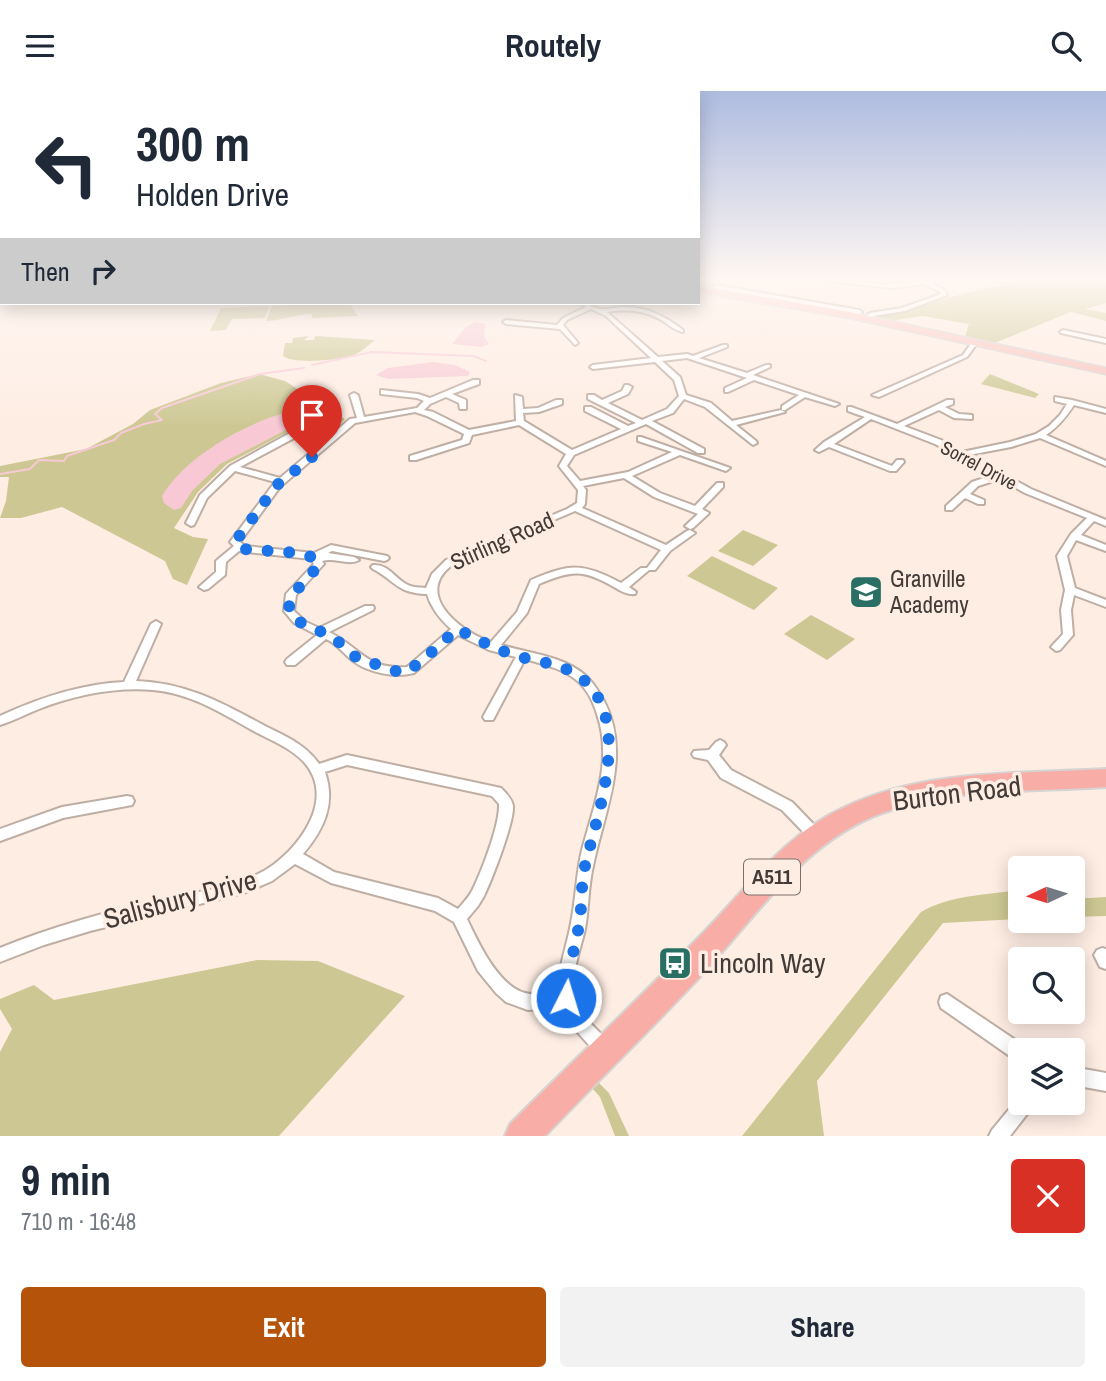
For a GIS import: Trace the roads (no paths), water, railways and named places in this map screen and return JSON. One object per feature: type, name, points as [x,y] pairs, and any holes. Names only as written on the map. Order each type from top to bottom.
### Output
[{"type":"highway","name":"Burton Road","points":[[522,1136],[815,835],[861,810],[922,793],[1106,778]]},
{"type":"main road","points":[[919,329],[1106,371]]},
{"type":"street","points":[[563,329],[579,342],[566,344]]},
{"type":"street","points":[[622,329],[677,379],[683,396]]},
{"type":"street","points":[[678,329],[681,331]]},
{"type":"street","points":[[671,332],[690,329]]},
{"type":"street","points":[[1062,332],[1106,341]]},
{"type":"street","points":[[876,395],[965,356],[975,342]]},
{"type":"street","points":[[593,367],[695,357],[726,346]]},
{"type":"street","points":[[695,357],[835,404]]},
{"type":"street","points":[[728,390],[768,366]]},
{"type":"street","points":[[419,411],[430,401],[476,382]]},
{"type":"street","points":[[601,403],[625,392],[628,387]]},
{"type":"street","points":[[384,392],[418,396],[430,401]]},
{"type":"street","points":[[446,394],[463,402],[463,407]]},
{"type":"street","points":[[732,424],[783,410],[804,394]]},
{"type":"street","points":[[354,395],[361,419]]},
{"type":"street","points":[[678,453],[625,475],[579,484],[563,466],[571,453],[670,411],[683,396]]},
{"type":"street","points":[[683,396],[708,405],[753,443]]},
{"type":"street","points":[[518,397],[520,422]]},
{"type":"street","points":[[591,397],[701,451]]},
{"type":"street","points":[[1058,399],[1106,411]]},
{"type":"street","points":[[519,411],[539,410],[559,402]]},
{"type":"street","points":[[899,426],[950,403]]},
{"type":"street","points":[[964,454],[1042,436],[1064,418],[1072,403]]},
{"type":"street","points":[[939,407],[957,416],[969,417]]},
{"type":"street","name":"Sorrel Drive","points":[[851,408],[964,454],[1000,476],[1106,523]]},
{"type":"street","points":[[588,409],[627,429]]},
{"type":"street","points":[[238,547],[237,538],[281,481],[322,450],[345,427],[361,419],[419,411],[468,433],[520,422],[571,453]]},
{"type":"street","points":[[870,417],[823,447],[893,469],[900,462]]},
{"type":"street","points":[[413,459],[466,441],[468,433]]},
{"type":"street","points":[[191,523],[203,497],[233,468],[295,434]]},
{"type":"street","points":[[1042,436],[1106,464]]},
{"type":"street","points":[[641,439],[726,468]]},
{"type":"street","points":[[233,468],[281,481]]},
{"type":"street","points":[[493,647],[522,613],[538,580],[574,568],[626,590],[704,513],[657,495],[625,475]]},
{"type":"street","points":[[949,508],[975,484],[1000,476]]},
{"type":"street","name":"Stirling Road","points":[[566,998],[567,975],[579,922],[584,868],[605,796],[608,731],[603,711],[582,678],[559,666],[493,647],[458,629],[438,608],[432,582],[443,566],[466,552],[575,508],[583,496],[579,484]]},
{"type":"street","points":[[696,510],[720,485]]},
{"type":"street","points":[[965,495],[981,502]]},
{"type":"street","points":[[575,508],[667,549]]},
{"type":"street","points":[[1056,647],[1068,635],[1066,610],[1070,590],[1062,556],[1074,536],[1092,518]]},
{"type":"street","points":[[1074,536],[1106,548]]},
{"type":"street","points":[[204,587],[221,573],[221,562],[238,547],[316,558],[328,556],[354,560]]},
{"type":"street","points":[[316,558],[331,548],[384,558]]},
{"type":"street","points":[[316,558],[318,564],[291,594],[289,611],[295,620],[322,633],[357,658],[402,673],[416,666],[432,648],[458,629]]},
{"type":"street","points":[[376,567],[393,576],[399,586],[407,591],[432,591]]},
{"type":"street","points":[[1070,590],[1106,604]]},
{"type":"street","points":[[291,662],[322,633],[369,608]]},
{"type":"street","points":[[128,686],[156,624]]},
{"type":"street","points":[[489,717],[521,657]]},
{"type":"street","points":[[0,720],[56,699],[128,686],[183,690],[209,700],[297,748],[318,769],[347,760],[496,792],[507,806],[505,816],[476,897],[459,917]]},
{"type":"street","points":[[710,751],[726,774],[787,806],[815,835]]},
{"type":"street","name":"Salisbury Drive","points":[[0,955],[71,928],[253,883],[294,856],[321,814],[323,784],[318,769]]},
{"type":"street","points":[[0,835],[62,813],[127,801]]},
{"type":"street","points":[[294,856],[331,877],[438,905],[459,917],[473,951],[506,992],[524,1002],[566,998],[576,1018],[606,1051]]},
{"type":"street","points":[[947,1002],[1008,1045]]},
{"type":"street","points":[[1085,1078],[1106,1082]]},
{"type":"street","points":[[999,1136],[1016,1115]]},
{"type":"waterway","points":[[312,365],[372,352],[473,356],[486,361]]},
{"type":"waterway","points":[[0,474],[30,469],[39,460],[64,461],[67,456],[114,440],[121,433],[162,420],[155,414],[162,408],[260,374],[304,368]]},
{"type":"place","name":"Granville Academy","points":[[866,592]]},
{"type":"place","name":"Lincoln Way","points":[[675,963]]}]
